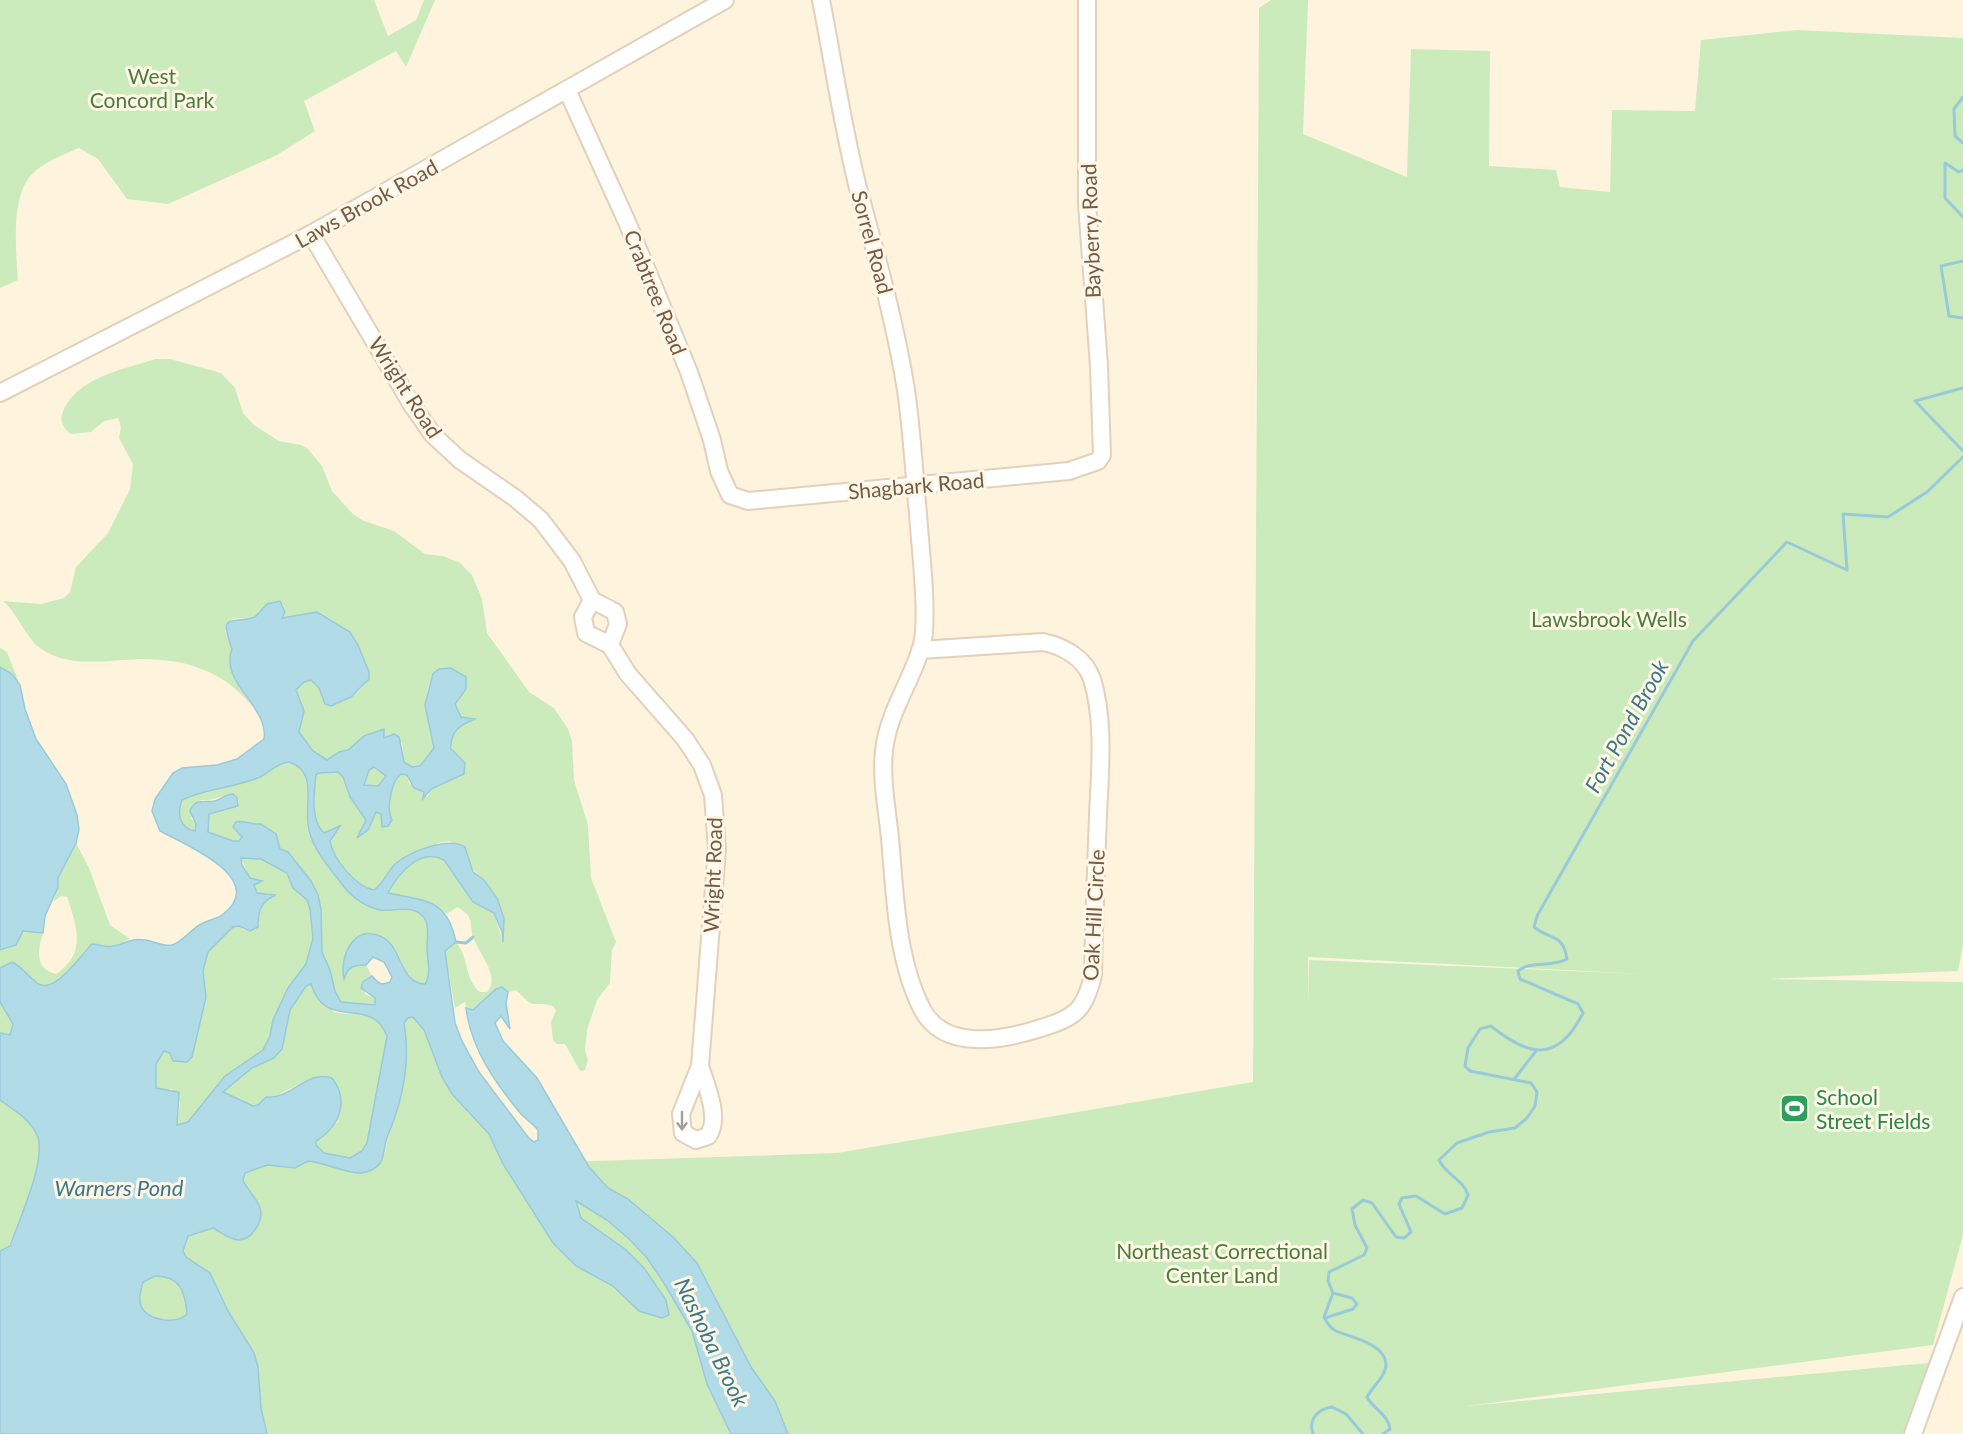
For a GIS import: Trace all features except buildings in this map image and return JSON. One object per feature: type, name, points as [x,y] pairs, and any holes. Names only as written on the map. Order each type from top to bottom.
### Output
[{"type":"street","name":"Laws Brook Road","points":[[0,393],[311,234],[725,0]]},
{"type":"street","name":"Sorrel Road","points":[[821,0],[857,181],[888,296],[906,391],[915,485]]},
{"type":"street","name":"Bayberry Road","points":[[1087,0],[1087,204],[1102,432],[1102,455],[1098,461]]},
{"type":"street","name":"Crabtree Road","points":[[567,90],[627,222],[689,372],[712,440],[719,471],[732,497]]},
{"type":"street","name":"Wright Road","points":[[311,234],[422,420],[460,460],[515,498],[541,520],[573,561],[592,600],[610,608],[617,619],[610,645]]},
{"type":"street","name":"Shagbark Road","points":[[732,497],[748,501],[1070,471],[1098,461]]},
{"type":"street","name":"Oak Hill Circle","points":[[915,485],[923,597],[922,643],[900,694],[884,750],[885,798],[902,943],[922,1009],[930,1020],[960,1037],[986,1040],[1027,1033],[1071,1018],[1082,1007],[1088,996],[1093,975],[1099,771],[1098,716],[1091,677],[1071,653],[1057,645],[1043,642],[920,650]]},
{"type":"street","name":"Wright Road","points":[[592,600],[583,617],[583,628],[590,637],[610,645],[628,674],[685,738],[702,765],[713,795],[717,849],[700,1066]]},
{"type":"street","points":[[1913,1434],[1963,1297]]},
{"type":"green space","name":"West Concord Park","points":[[0,0],[374,0],[388,36],[416,20],[424,0],[435,0],[406,67],[396,51],[304,101],[315,131],[277,155],[168,204],[127,199],[98,159],[79,148],[44,164],[28,179],[19,201],[16,228],[18,280],[0,288]]},
{"type":"green space","points":[[1271,0],[1308,0],[1303,134],[1407,177],[1411,49],[1490,51],[1489,166],[1556,170],[1560,187],[1610,192],[1612,110],[1695,111],[1701,40],[1797,30],[1963,38],[1963,945],[1958,971],[1767,979],[1963,982],[1963,1235],[1933,1345],[1467,1406],[1939,1362],[1907,1434],[267,1434],[261,1408],[258,1367],[254,1353],[228,1311],[210,1273],[186,1257],[182,1251],[188,1236],[213,1228],[237,1240],[243,1240],[254,1197],[243,1180],[245,1173],[267,1165],[295,1168],[308,1161],[338,1166],[351,1173],[385,1154],[404,1082],[406,1042],[404,1023],[408,1018],[413,1017],[419,1021],[452,1094],[489,1134],[504,1164],[837,1153],[1253,1082],[1259,8]],"holes":[[[1308,957],[1644,974],[1309,960],[1309,1006]]]},
{"type":"green space","points":[[156,359],[170,359],[221,373],[235,388],[243,413],[254,425],[279,441],[301,445],[308,449],[322,466],[332,491],[353,514],[364,521],[394,531],[425,554],[443,556],[460,563],[472,575],[482,599],[487,633],[529,692],[554,708],[568,729],[572,741],[574,780],[588,825],[591,878],[616,942],[612,950],[610,983],[597,1000],[587,1030],[585,1050],[588,1060],[585,1070],[580,1071],[565,1044],[557,1044],[553,1040],[551,1022],[556,1011],[553,1006],[533,1004],[516,990],[508,992],[502,987],[496,989],[473,1010],[466,1008],[465,1002],[455,1008],[445,951],[456,942],[475,987],[480,992],[487,992],[492,980],[488,966],[472,934],[467,914],[457,907],[447,914],[428,902],[388,893],[397,879],[412,864],[429,856],[437,856],[448,864],[472,898],[494,913],[502,939],[502,915],[498,901],[490,887],[473,869],[468,853],[450,841],[438,843],[418,853],[374,890],[360,884],[340,864],[330,841],[338,827],[323,833],[316,821],[314,797],[316,775],[319,773],[338,772],[343,776],[350,797],[366,820],[359,836],[368,830],[376,812],[381,813],[388,826],[392,820],[389,809],[390,795],[394,782],[401,773],[407,775],[409,783],[424,793],[423,798],[428,796],[431,789],[459,777],[453,750],[453,737],[463,725],[474,719],[461,717],[455,704],[466,689],[430,682],[425,705],[434,748],[420,767],[412,767],[404,761],[402,743],[384,738],[384,729],[364,736],[348,751],[339,752],[327,760],[313,751],[299,732],[304,711],[296,690],[304,682],[311,680],[319,688],[325,704],[339,703],[359,691],[368,678],[369,672],[350,632],[321,614],[281,618],[284,606],[279,601],[259,611],[255,617],[232,619],[225,631],[232,649],[230,663],[235,678],[251,705],[228,683],[187,664],[140,659],[88,662],[51,655],[35,644],[3,601],[41,604],[64,598],[70,592],[76,567],[108,533],[130,489],[133,464],[119,438],[121,427],[118,418],[104,421],[91,432],[71,434],[63,425],[62,414],[68,402],[89,383],[115,371]]},
{"type":"green space","points":[[0,648],[7,652],[20,685],[12,674],[0,667]]},
{"type":"green space","points":[[289,762],[299,767],[307,783],[307,824],[312,841],[345,888],[356,899],[370,907],[380,910],[411,910],[422,915],[426,921],[429,971],[425,984],[410,978],[397,953],[379,935],[347,970],[354,965],[366,965],[372,976],[363,982],[365,994],[375,998],[375,1005],[341,1002],[322,952],[322,927],[278,845],[261,824],[233,827],[242,837],[239,841],[208,832],[208,814],[220,809],[226,810],[239,802],[233,794],[201,800],[191,818],[196,824],[194,831],[182,823],[180,810],[182,800],[250,781],[280,764]]},
{"type":"green space","points":[[374,767],[386,775],[378,786],[364,785],[368,770]]},
{"type":"green space","points":[[76,843],[89,868],[110,925],[130,939],[113,946],[89,947],[61,978],[47,985],[39,985],[26,972],[0,968],[0,950],[7,949],[23,931],[43,933],[39,958],[44,967],[56,974],[72,958],[77,939],[71,908],[67,897],[62,896],[54,901],[58,879]]},
{"type":"green space","points":[[241,858],[261,859],[287,873],[293,888],[307,900],[313,938],[306,964],[288,988],[273,1020],[270,1037],[263,1050],[225,1076],[188,1122],[177,1125],[180,1102],[172,1089],[162,1091],[156,1088],[155,1064],[164,1051],[192,1057],[206,997],[203,971],[208,952],[233,927],[239,926],[244,930],[258,927],[261,906],[269,893],[257,893],[254,885],[261,882],[250,878]]},
{"type":"green space","points":[[311,984],[334,1012],[372,1016],[382,1026],[387,1036],[367,1143],[362,1151],[350,1158],[324,1153],[316,1145],[315,1141],[338,1121],[311,1078],[253,1106],[222,1092],[252,1068],[274,1058],[282,1049],[290,1010],[306,986]]},
{"type":"green space","points":[[0,1002],[14,1024],[10,1035],[0,1033]]},
{"type":"green space","points":[[0,1100],[21,1115],[34,1129],[39,1145],[39,1159],[25,1206],[9,1246],[0,1251]]},
{"type":"green space","points":[[155,1276],[170,1279],[180,1286],[185,1298],[187,1314],[176,1320],[162,1320],[144,1311],[140,1300],[143,1282]]},
{"type":"water","points":[[280,601],[285,612],[282,618],[317,612],[350,632],[369,672],[369,679],[351,697],[331,706],[325,704],[319,688],[311,680],[304,682],[296,690],[304,711],[299,732],[313,751],[327,760],[339,752],[348,750],[364,736],[384,729],[384,738],[394,734],[399,737],[404,762],[412,767],[420,766],[434,748],[425,705],[433,674],[439,669],[451,668],[466,677],[466,689],[455,704],[461,717],[475,719],[454,733],[451,743],[451,749],[465,763],[464,774],[431,789],[423,799],[424,792],[414,788],[407,775],[401,774],[392,789],[389,809],[392,820],[388,826],[382,827],[381,814],[376,812],[368,830],[357,838],[366,820],[350,797],[343,777],[338,772],[319,773],[316,775],[314,798],[317,821],[324,833],[340,826],[330,841],[340,864],[360,884],[374,890],[395,864],[419,850],[449,843],[465,847],[473,872],[484,880],[497,898],[504,918],[503,942],[502,932],[494,913],[473,902],[444,860],[427,857],[411,864],[388,893],[433,904],[447,917],[456,942],[445,951],[455,1023],[479,1072],[528,1137],[534,1142],[538,1140],[538,1130],[512,1103],[486,1065],[473,1038],[469,1023],[466,1008],[473,1010],[496,989],[502,987],[508,992],[506,1003],[510,1029],[501,1016],[495,1023],[503,1041],[537,1078],[589,1167],[608,1188],[628,1199],[673,1237],[697,1263],[751,1367],[775,1401],[788,1434],[731,1434],[707,1384],[692,1331],[647,1258],[607,1220],[576,1201],[581,1218],[625,1249],[644,1268],[666,1300],[669,1315],[662,1318],[639,1311],[613,1286],[576,1266],[553,1243],[503,1164],[489,1134],[452,1094],[442,1077],[424,1030],[413,1017],[408,1018],[404,1023],[407,1052],[402,1094],[382,1158],[376,1167],[357,1173],[308,1161],[295,1168],[267,1165],[245,1173],[243,1180],[259,1204],[261,1213],[256,1229],[248,1237],[239,1240],[226,1236],[213,1228],[188,1236],[183,1251],[186,1257],[210,1273],[228,1311],[254,1353],[258,1367],[261,1408],[267,1434],[0,1434],[0,1251],[10,1246],[25,1206],[39,1159],[39,1145],[37,1135],[30,1124],[0,1100],[0,1033],[10,1035],[13,1024],[0,1002],[0,968],[12,962],[37,983],[52,984],[67,972],[92,944],[111,946],[140,940],[172,945],[201,924],[222,915],[234,902],[236,888],[230,876],[202,853],[160,831],[152,811],[155,799],[173,773],[182,768],[217,765],[237,759],[264,739],[264,727],[259,716],[232,673],[230,661],[232,649],[226,630],[229,622],[255,617],[267,604]],"holes":[[[289,762],[299,767],[305,774],[310,834],[316,849],[348,892],[370,907],[380,910],[411,910],[422,915],[426,921],[429,971],[425,984],[410,978],[393,947],[387,941],[380,936],[362,935],[355,939],[346,953],[344,979],[350,969],[366,965],[373,957],[384,962],[392,977],[390,982],[384,984],[372,976],[363,982],[361,988],[375,998],[375,1005],[341,1002],[322,952],[321,909],[318,895],[311,881],[288,852],[280,849],[276,834],[261,824],[242,822],[236,822],[233,827],[242,837],[239,841],[208,832],[209,814],[238,806],[237,798],[233,794],[215,801],[194,804],[190,811],[196,824],[195,831],[183,823],[180,815],[182,800],[250,781]],[[374,767],[386,776],[378,786],[364,785],[369,770]],[[241,858],[261,859],[287,873],[293,888],[307,900],[313,938],[306,964],[288,988],[273,1020],[270,1036],[263,1050],[225,1076],[188,1122],[177,1125],[179,1092],[156,1088],[156,1064],[164,1051],[170,1053],[173,1061],[187,1062],[192,1057],[206,997],[203,971],[208,952],[233,927],[239,926],[250,931],[258,927],[261,907],[276,895],[257,893],[254,885],[262,881],[250,878],[242,865]],[[311,984],[318,999],[327,1007],[370,1017],[380,1024],[387,1036],[367,1143],[362,1151],[350,1158],[324,1153],[316,1145],[316,1141],[331,1128],[339,1113],[340,1096],[332,1078],[323,1076],[315,1078],[283,1094],[266,1097],[258,1105],[253,1106],[223,1092],[252,1068],[274,1058],[282,1049],[290,1010],[306,986]],[[155,1276],[170,1279],[176,1282],[183,1292],[187,1314],[176,1320],[156,1318],[144,1311],[140,1303],[143,1282]]]},
{"type":"water","points":[[0,667],[12,674],[20,685],[25,709],[36,739],[66,784],[77,815],[79,829],[76,843],[58,878],[58,887],[45,916],[43,933],[23,931],[16,945],[0,950]]},
{"type":"waterway","name":"Fort Pond Brook","points":[[1963,97],[1954,109],[1955,136],[1963,143]]},
{"type":"waterway","name":"Fort Pond Brook","points":[[1963,170],[1959,172],[1945,163],[1945,198],[1963,217]]},
{"type":"waterway","name":"Fort Pond Brook","points":[[1963,261],[1941,266],[1949,316],[1963,318]]},
{"type":"waterway","name":"Fort Pond Brook","points":[[1963,388],[1915,401],[1963,451]]},
{"type":"waterway","name":"Fort Pond Brook","points":[[1383,1434],[1390,1429],[1389,1424],[1367,1397],[1384,1373],[1386,1364],[1384,1357],[1380,1351],[1366,1342],[1334,1330],[1324,1317],[1333,1293],[1328,1281],[1329,1272],[1364,1255],[1367,1248],[1355,1225],[1352,1209],[1363,1200],[1372,1203],[1396,1237],[1404,1238],[1411,1232],[1399,1204],[1402,1198],[1416,1196],[1445,1214],[1462,1208],[1468,1195],[1466,1190],[1439,1160],[1457,1143],[1489,1132],[1515,1128],[1527,1118],[1535,1106],[1537,1092],[1531,1083],[1470,1071],[1465,1066],[1468,1048],[1480,1029],[1491,1026],[1530,1049],[1542,1050],[1553,1047],[1573,1029],[1583,1013],[1578,1004],[1520,979],[1518,971],[1529,966],[1561,962],[1567,959],[1563,945],[1559,941],[1534,927],[1537,916],[1693,641],[1787,542],[1847,570],[1843,514],[1888,517],[1927,492],[1963,457]]},
{"type":"waterway","points":[[456,942],[466,943],[473,937]]},
{"type":"waterway","name":"Fort Pond Brook","points":[[1515,1078],[1536,1051]]},
{"type":"waterway","name":"Fort Pond Brook","points":[[1325,1318],[1353,1309],[1357,1304],[1352,1298],[1333,1293]]},
{"type":"waterway","name":"Fort Pond Brook","points":[[1313,1434],[1312,1424],[1315,1416],[1322,1410],[1332,1407],[1346,1414],[1363,1434]]},
{"type":"place","name":"School Street Fields","points":[[1795,1108]]},
{"type":"park label","name":"Lawsbrook Wells","points":[[1609,618]]},
{"type":"park label","name":"Northeast Correctional Center Land","points":[[1222,1262]]},
{"type":"water label","name":"Warners Pond","points":[[119,1187]]},
{"type":"water label","name":"Nashoba Brook","points":[[712,1342]]}]
